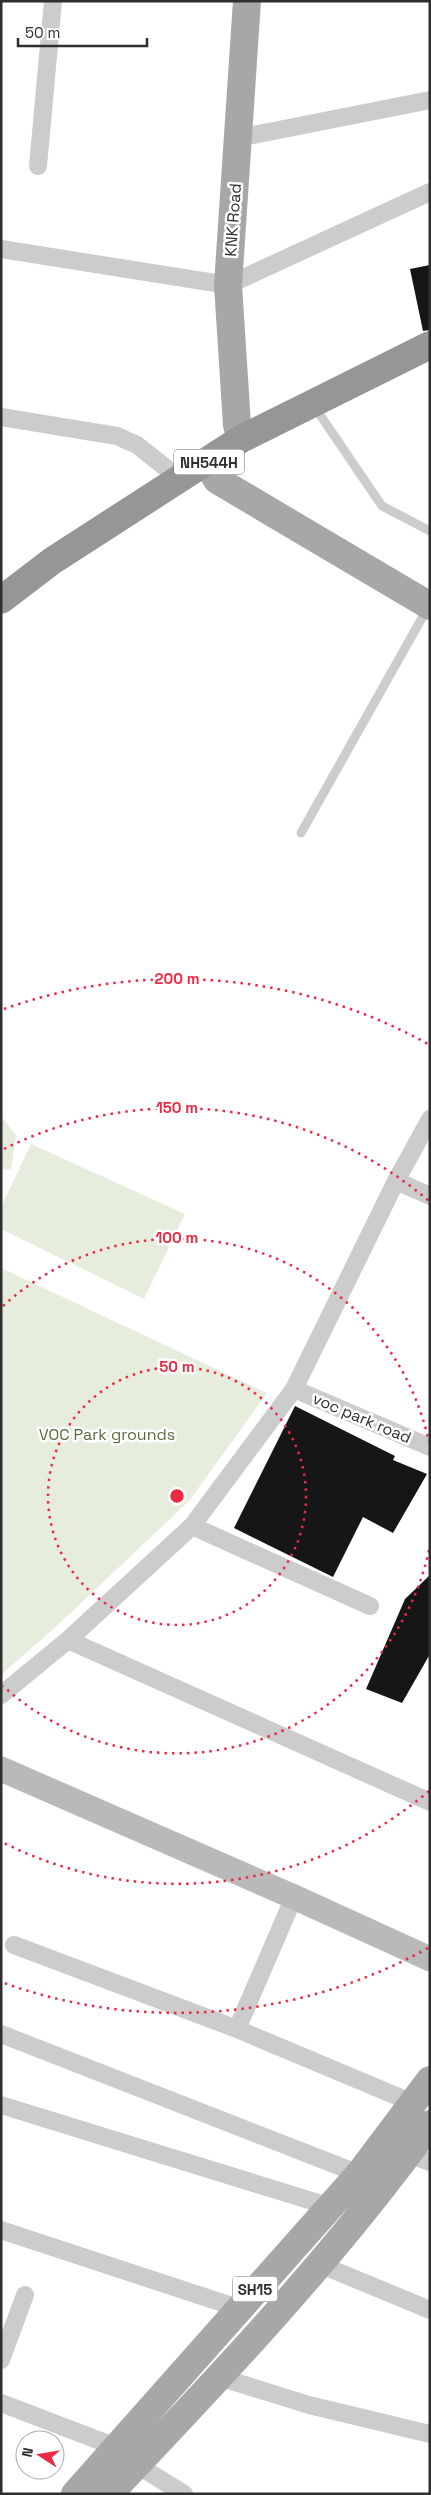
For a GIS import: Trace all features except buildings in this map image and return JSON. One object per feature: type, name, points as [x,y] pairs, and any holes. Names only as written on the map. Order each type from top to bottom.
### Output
[{"type":"highway","name":"NH544H","points":[[1,582],[39,553],[166,468],[239,432],[430,329]]},
{"type":"highway","name":"NH544H","points":[[1,600],[52,561],[208,463],[239,432],[312,404],[430,346]]},
{"type":"main road","name":"KNK Road","points":[[239,432],[228,285],[247,1]]},
{"type":"main road","points":[[208,463],[217,480],[430,606]]},
{"type":"main road","points":[[1,1769],[294,1897],[430,1959]]},
{"type":"main road","name":"SH15","points":[[109,2494],[219,2377],[319,2264],[371,2179],[414,2103],[430,2080]]},
{"type":"main road","name":"SH15","points":[[74,2494],[186,2370],[328,2206],[371,2179],[419,2158],[430,2124]]},
{"type":"street","points":[[38,166],[53,1]]},
{"type":"street","points":[[238,138],[430,100]]},
{"type":"street","points":[[1,249],[228,285],[430,192]]},
{"type":"street","points":[[1,417],[116,436],[137,445],[166,468]]},
{"type":"street","points":[[1,1695],[68,1640],[192,1526],[294,1389],[396,1181],[430,1118]]},
{"type":"street","points":[[396,1181],[430,1196]]},
{"type":"street","name":"voc park road","points":[[294,1389],[430,1447]]},
{"type":"street","points":[[192,1526],[370,1606]]},
{"type":"street","points":[[68,1640],[430,1802]]},
{"type":"street","points":[[237,2029],[294,1897]]},
{"type":"street","points":[[14,1945],[237,2029],[414,2103]]},
{"type":"street","points":[[1,2034],[371,2179]]},
{"type":"street","points":[[1,2104],[328,2206]]},
{"type":"street","points":[[1,2230],[238,2308]]},
{"type":"street","points":[[319,2264],[430,2310]]},
{"type":"street","points":[[1,2360],[25,2296]]},
{"type":"street","points":[[219,2377],[309,2405],[430,2434]]},
{"type":"street","points":[[1,2403],[116,2446]]},
{"type":"street","points":[[137,2464],[184,2494]]},
{"type":"lane","points":[[312,404],[382,506],[430,531]]},
{"type":"lane","points":[[301,833],[430,606]]},
{"type":"green space","points":[[1,1116],[16,1135],[11,1170],[1,1169]]},
{"type":"green space","points":[[31,1144],[185,1214],[144,1299],[1,1229],[1,1207]]},
{"type":"green space","name":"VOC Park grounds","points":[[1,1268],[267,1393],[189,1501],[61,1622],[1,1675]]}]
